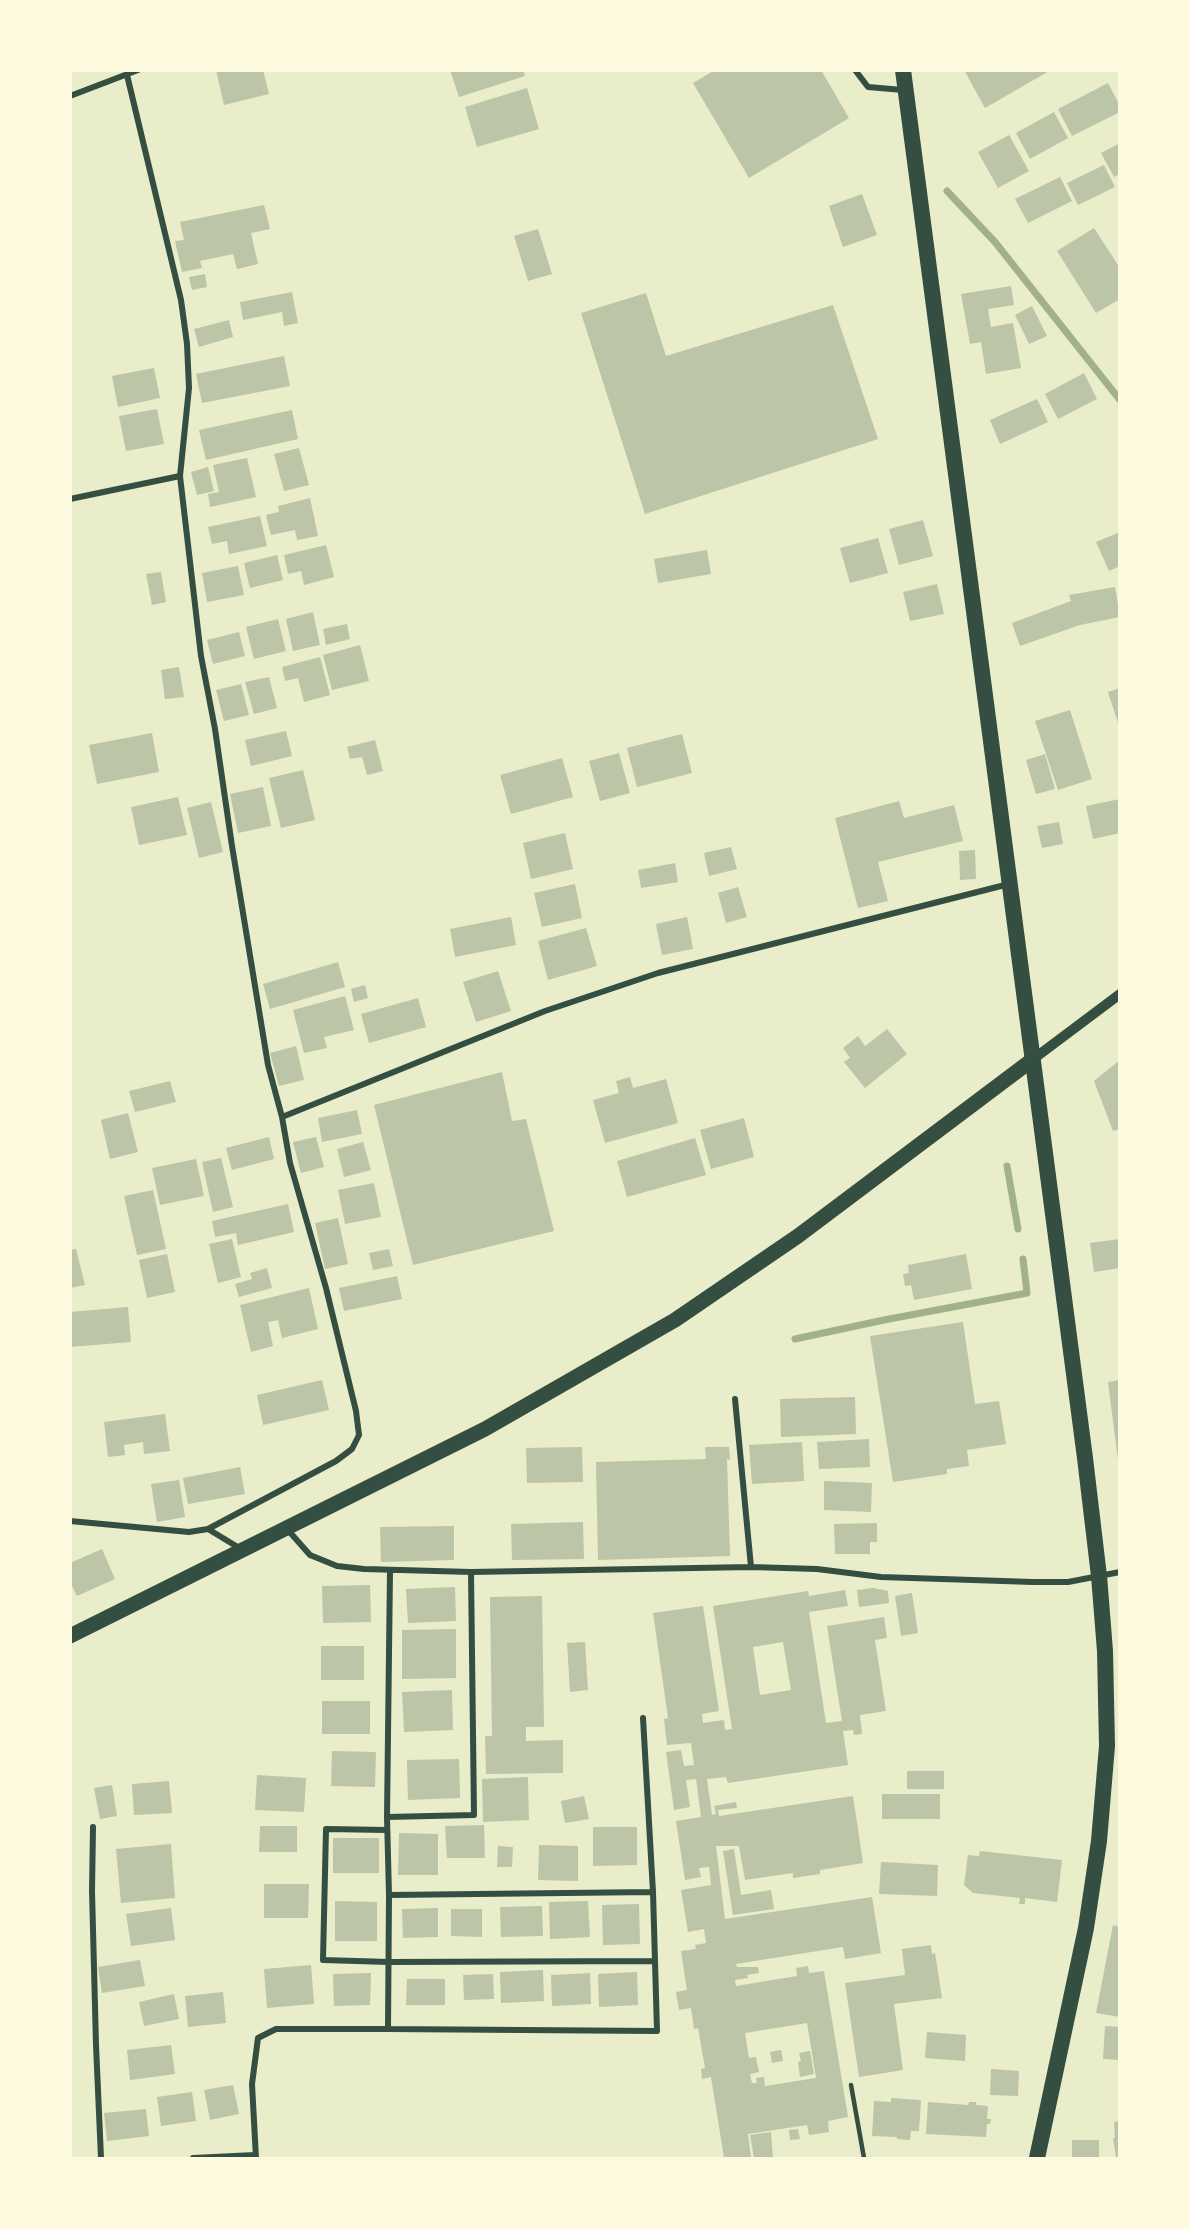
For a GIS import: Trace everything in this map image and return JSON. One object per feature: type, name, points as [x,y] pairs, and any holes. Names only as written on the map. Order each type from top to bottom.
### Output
[{"type":"highway","points":[[903,70],[1099,1576],[1105,1651],[1107,1746],[1099,1841],[1086,1928],[1037,2158]]},
{"type":"main road","points":[[70,1636],[485,1429],[675,1320],[798,1236],[1032,1060]]},
{"type":"street","points":[[70,96],[138,70]]},
{"type":"street","points":[[855,70],[868,87],[906,90]]},
{"type":"street","points":[[70,1521],[189,1532],[208,1529],[336,1461],[352,1449],[359,1436],[356,1411],[326,1288],[290,1163],[282,1117],[268,1065],[215,729],[201,656],[180,476],[189,387],[187,344],[181,300],[127,75]]},
{"type":"street","points":[[70,499],[180,476]]},
{"type":"street","points":[[282,1117],[545,1011],[658,973],[1010,884]]},
{"type":"street","points":[[1032,1060],[1119,994]]},
{"type":"street","points":[[735,1399],[751,1567]]},
{"type":"street","points":[[208,1529],[244,1551]]},
{"type":"street","points":[[287,1529],[310,1555],[337,1566],[390,1570],[471,1572],[751,1567],[817,1569],[881,1577],[1021,1582],[1068,1582],[1119,1572]]},
{"type":"street","points":[[388,2029],[387,1817],[390,1570]]},
{"type":"street","points":[[387,1817],[474,1815],[471,1572]]},
{"type":"street","points":[[193,2158],[256,2157],[252,2084],[258,2038],[276,2029],[657,2031],[653,1892],[643,1718]]},
{"type":"street","points":[[93,1827],[92,1891],[101,2158]]},
{"type":"street","points":[[387,1830],[326,1829],[323,1960],[389,1962],[655,1960]]},
{"type":"street","points":[[389,1895],[653,1892]]},
{"type":"lane","points":[[851,2085],[864,2158]]},
{"type":"building","points":[[216,70],[263,70],[269,94],[224,105]]},
{"type":"building","points":[[450,70],[523,70],[525,76],[459,97]]},
{"type":"building","points":[[715,70],[821,70],[849,118],[749,178],[693,83]]},
{"type":"building","points":[[964,70],[1051,70],[985,108]]},
{"type":"building","points":[[1108,83],[1120,106],[1120,112],[1072,136],[1058,109]]},
{"type":"building","points":[[527,88],[539,129],[477,147],[465,107]]},
{"type":"building","points":[[1054,112],[1068,138],[1030,159],[1016,133]]},
{"type":"building","points":[[1009,135],[1029,171],[998,188],[978,152]]},
{"type":"building","points":[[1120,143],[1120,174],[1114,177],[1101,153]]},
{"type":"building","points":[[1104,165],[1115,187],[1078,205],[1067,183]]},
{"type":"building","points":[[1060,177],[1072,201],[1028,223],[1015,199]]},
{"type":"building","points":[[862,194],[877,235],[843,247],[829,206]]},
{"type":"building","points":[[264,205],[270,229],[251,233],[258,264],[237,269],[233,254],[200,261],[202,268],[182,272],[175,241],[184,240],[180,222]]},
{"type":"building","points":[[1094,228],[1120,268],[1120,299],[1096,313],[1057,251]]},
{"type":"building","points":[[538,229],[552,274],[528,281],[514,236]]},
{"type":"building","points":[[205,274],[207,287],[192,290],[189,277]]},
{"type":"building","points":[[1011,286],[1014,305],[988,309],[991,327],[1013,323],[1021,368],[986,374],[981,342],[970,344],[961,294]]},
{"type":"building","points":[[292,292],[298,323],[284,326],[282,312],[243,320],[240,302]]},
{"type":"building","points":[[646,293],[666,356],[833,305],[878,439],[645,514],[581,313]]},
{"type":"building","points":[[1032,306],[1047,336],[1029,344],[1015,315]]},
{"type":"building","points":[[229,320],[233,337],[199,347],[194,329]]},
{"type":"building","points":[[284,356],[290,386],[202,403],[196,374]]},
{"type":"building","points":[[154,368],[160,398],[118,407],[112,376]]},
{"type":"building","points":[[1084,373],[1097,399],[1058,419],[1045,394]]},
{"type":"building","points":[[1037,399],[1048,422],[1000,444],[990,420]]},
{"type":"building","points":[[157,409],[164,444],[126,451],[119,416]]},
{"type":"building","points":[[292,410],[298,439],[206,460],[199,430]]},
{"type":"building","points":[[299,448],[309,485],[284,491],[274,454]]},
{"type":"building","points":[[247,458],[256,497],[210,507],[208,494],[219,492],[213,465]]},
{"type":"building","points":[[208,467],[214,491],[197,495],[191,472]]},
{"type":"building","points":[[310,498],[318,536],[297,540],[295,530],[271,535],[266,515],[279,512],[278,506]]},
{"type":"building","points":[[260,516],[267,546],[229,554],[227,541],[212,544],[208,527]]},
{"type":"building","points":[[923,520],[933,556],[899,565],[889,529]]},
{"type":"building","points":[[1120,532],[1120,566],[1109,571],[1096,542]]},
{"type":"building","points":[[878,538],[888,573],[850,583],[840,548]]},
{"type":"building","points":[[326,545],[334,577],[304,585],[301,571],[288,574],[284,555]]},
{"type":"building","points":[[707,550],[711,574],[658,583],[654,559]]},
{"type":"building","points":[[277,555],[283,580],[250,588],[244,563]]},
{"type":"building","points":[[238,566],[244,595],[207,602],[202,573]]},
{"type":"building","points":[[161,572],[166,602],[152,605],[146,574]]},
{"type":"building","points":[[937,584],[944,614],[910,621],[903,592]]},
{"type":"building","points":[[1115,587],[1120,617],[1080,625],[1020,646],[1012,623],[1071,601],[1069,595]]},
{"type":"building","points":[[313,612],[320,645],[293,651],[286,619]]},
{"type":"building","points":[[278,619],[286,651],[254,659],[246,627]]},
{"type":"building","points":[[347,624],[350,639],[326,645],[323,629]]},
{"type":"building","points":[[239,632],[245,656],[213,664],[207,640]]},
{"type":"building","points":[[360,645],[369,681],[332,690],[323,655]]},
{"type":"building","points":[[320,657],[330,695],[304,702],[298,678],[285,681],[282,667]]},
{"type":"building","points":[[179,667],[184,697],[165,699],[161,670]]},
{"type":"building","points":[[269,677],[277,708],[254,714],[245,682]]},
{"type":"building","points":[[241,684],[249,715],[224,721],[216,690]]},
{"type":"building","points":[[1120,688],[1120,726],[1119,726],[1108,692]]},
{"type":"building","points":[[1070,710],[1092,779],[1058,790],[1035,721]]},
{"type":"building","points":[[286,731],[292,756],[251,766],[245,740]]},
{"type":"building","points":[[152,733],[159,772],[97,784],[89,745]]},
{"type":"building","points":[[682,734],[692,773],[637,787],[627,748]]},
{"type":"building","points":[[375,740],[383,771],[367,775],[362,757],[350,759],[347,747]]},
{"type":"building","points":[[619,753],[630,793],[600,801],[589,761]]},
{"type":"building","points":[[1045,754],[1055,789],[1036,794],[1026,760]]},
{"type":"building","points":[[562,758],[573,797],[511,814],[500,775]]},
{"type":"building","points":[[303,770],[315,820],[281,828],[269,778]]},
{"type":"building","points":[[263,787],[271,826],[238,833],[230,794]]},
{"type":"building","points":[[178,797],[187,835],[139,845],[131,807]]},
{"type":"building","points":[[1120,799],[1120,833],[1093,839],[1086,806]]},
{"type":"building","points":[[899,801],[904,818],[954,805],[963,841],[878,862],[888,901],[858,908],[835,818]]},
{"type":"building","points":[[211,802],[223,852],[199,858],[187,808]]},
{"type":"building","points":[[1059,822],[1063,844],[1042,848],[1037,826]]},
{"type":"building","points":[[565,833],[573,869],[531,879],[523,843]]},
{"type":"building","points":[[731,847],[737,869],[709,876],[704,853]]},
{"type":"building","points":[[975,850],[976,879],[960,880],[959,851]]},
{"type":"building","points":[[675,863],[678,882],[641,888],[638,870]]},
{"type":"building","points":[[575,884],[582,918],[542,927],[534,893]]},
{"type":"building","points":[[738,887],[747,917],[726,923],[718,893]]},
{"type":"building","points":[[511,917],[516,945],[455,957],[450,929]]},
{"type":"building","points":[[687,917],[693,949],[662,955],[656,924]]},
{"type":"building","points":[[586,928],[597,966],[548,980],[538,941]]},
{"type":"building","points":[[338,962],[345,987],[270,1009],[263,984]]},
{"type":"building","points":[[498,971],[511,1011],[476,1022],[463,982]]},
{"type":"building","points":[[365,985],[368,998],[354,1002],[351,989]]},
{"type":"building","points":[[345,996],[354,1030],[324,1037],[327,1048],[304,1053],[293,1010]]},
{"type":"building","points":[[418,998],[426,1027],[369,1043],[361,1014]]},
{"type":"building","points":[[887,1029],[907,1054],[865,1088],[844,1062],[850,1058],[843,1048],[858,1036],[865,1046]]},
{"type":"building","points":[[296,1046],[304,1080],[279,1086],[270,1053]]},
{"type":"building","points":[[1120,1060],[1120,1129],[1113,1131],[1094,1081]]},
{"type":"building","points":[[502,1072],[512,1121],[526,1119],[554,1231],[413,1265],[374,1105]]},
{"type":"building","points":[[630,1077],[633,1088],[666,1079],[678,1123],[605,1143],[593,1100],[619,1093],[616,1081]]},
{"type":"building","points":[[170,1081],[176,1102],[135,1112],[129,1091]]},
{"type":"building","points":[[357,1110],[362,1134],[322,1142],[318,1118]]},
{"type":"building","points":[[128,1113],[138,1152],[110,1159],[101,1120]]},
{"type":"building","points":[[744,1118],[754,1157],[711,1169],[700,1130]]},
{"type":"building","points":[[269,1137],[274,1159],[232,1170],[226,1148]]},
{"type":"building","points":[[316,1137],[324,1167],[301,1173],[293,1142]]},
{"type":"building","points":[[695,1138],[706,1175],[627,1197],[617,1161]]},
{"type":"building","points":[[363,1142],[371,1170],[344,1177],[337,1149]]},
{"type":"building","points":[[221,1158],[233,1207],[213,1212],[202,1162]]},
{"type":"building","points":[[196,1159],[204,1196],[160,1205],[152,1168]]},
{"type":"building","points":[[374,1183],[381,1217],[345,1224],[338,1190]]},
{"type":"building","points":[[153,1190],[166,1249],[137,1255],[124,1196]]},
{"type":"building","points":[[288,1204],[294,1232],[238,1245],[236,1233],[215,1237],[212,1221]]},
{"type":"building","points":[[338,1218],[348,1264],[325,1269],[315,1223]]},
{"type":"building","points":[[232,1239],[241,1277],[218,1283],[209,1244]]},
{"type":"building","points":[[1120,1239],[1120,1268],[1094,1272],[1090,1243]]},
{"type":"building","points":[[76,1249],[85,1285],[70,1288],[70,1250]]},
{"type":"building","points":[[389,1249],[393,1266],[373,1270],[369,1253]]},
{"type":"building","points":[[167,1254],[175,1292],[147,1298],[139,1260]]},
{"type":"building","points":[[966,1254],[972,1289],[914,1300],[911,1285],[905,1286],[903,1274],[909,1273],[908,1265]]},
{"type":"building","points":[[267,1268],[272,1288],[239,1297],[235,1284],[252,1279],[250,1273]]},
{"type":"building","points":[[397,1276],[402,1299],[344,1311],[339,1288]]},
{"type":"building","points":[[309,1288],[318,1329],[282,1338],[278,1320],[268,1322],[273,1346],[251,1352],[240,1305]]},
{"type":"building","points":[[128,1307],[131,1342],[70,1347],[70,1312]]},
{"type":"building","points":[[963,1322],[975,1404],[999,1401],[1006,1444],[967,1450],[969,1466],[947,1469],[947,1474],[893,1482],[870,1336]]},
{"type":"building","points":[[322,1380],[329,1410],[263,1425],[257,1395]]},
{"type":"building","points":[[1120,1380],[1120,1459],[1118,1460],[1108,1382]]},
{"type":"building","points":[[855,1397],[856,1434],[781,1437],[780,1399]]},
{"type":"building","points":[[165,1414],[170,1451],[144,1454],[143,1442],[124,1445],[125,1455],[108,1457],[104,1422]]},
{"type":"building","points":[[869,1439],[870,1467],[819,1469],[817,1442]]},
{"type":"building","points":[[802,1442],[804,1481],[752,1484],[749,1445]]},
{"type":"building","points":[[582,1447],[583,1482],[527,1483],[526,1448]]},
{"type":"building","points":[[705,1447],[729,1447],[730,1460],[727,1459],[730,1556],[598,1560],[596,1462],[706,1459]]},
{"type":"building","points":[[240,1467],[245,1494],[188,1504],[183,1478]]},
{"type":"building","points":[[179,1480],[185,1517],[157,1522],[151,1484]]},
{"type":"building","points":[[824,1481],[872,1483],[871,1512],[824,1510]]},
{"type":"building","points":[[583,1522],[584,1559],[512,1560],[511,1524]]},
{"type":"building","points":[[877,1523],[877,1542],[870,1542],[870,1554],[835,1554],[834,1524]]},
{"type":"building","points":[[454,1526],[454,1560],[381,1562],[380,1527]]},
{"type":"building","points":[[102,1549],[115,1579],[77,1596],[70,1582],[70,1563]]},
{"type":"building","points":[[370,1585],[371,1622],[323,1623],[322,1586]]},
{"type":"building","points":[[455,1587],[456,1621],[408,1623],[406,1589]]},
{"type":"building","points":[[873,1588],[888,1591],[889,1603],[859,1607],[857,1590]]},
{"type":"building","points":[[845,1590],[848,1606],[809,1612],[826,1723],[842,1721],[827,1626],[884,1617],[887,1638],[875,1640],[886,1711],[860,1715],[862,1734],[854,1735],[853,1730],[843,1731],[848,1765],[728,1783],[726,1777],[707,1779],[712,1815],[716,1814],[714,1806],[736,1802],[737,1808],[718,1810],[719,1816],[853,1796],[863,1863],[820,1870],[820,1874],[793,1878],[793,1873],[745,1880],[739,1846],[716,1846],[725,1919],[872,1897],[881,1953],[845,1959],[843,1947],[736,1964],[737,1967],[758,1967],[759,1973],[735,1980],[736,1986],[797,1976],[796,1968],[808,1966],[809,1973],[824,1971],[848,2117],[828,2121],[829,2132],[809,2135],[807,2125],[748,2134],[751,2158],[724,2158],[711,2077],[702,2079],[701,2069],[705,2068],[698,2028],[694,2029],[691,2008],[679,2010],[676,1992],[687,1990],[681,1951],[696,1949],[695,1945],[706,1943],[704,1929],[688,1932],[681,1890],[711,1885],[709,1867],[699,1868],[701,1877],[685,1880],[676,1821],[701,1817],[696,1779],[686,1780],[690,1807],[674,1810],[666,1752],[681,1750],[684,1766],[694,1765],[691,1743],[667,1745],[664,1719],[668,1718],[653,1613],[703,1606],[719,1711],[702,1714],[703,1723],[724,1720],[725,1730],[732,1729],[713,1606],[808,1591],[809,1596]],"holes":[[[783,1642],[791,1690],[760,1695],[753,1647]],[[807,2023],[816,2078],[765,2086],[764,2077],[756,2078],[757,2083],[752,2083],[750,2074],[759,2072],[756,2057],[749,2058],[745,2033]]]},
{"type":"building","points":[[912,1593],[918,1633],[901,1636],[895,1596]]},
{"type":"building","points":[[542,1596],[544,1727],[526,1727],[526,1741],[563,1740],[563,1773],[486,1774],[485,1736],[492,1736],[490,1597]]},
{"type":"building","points":[[456,1629],[456,1678],[402,1679],[402,1630]]},
{"type":"building","points":[[585,1642],[588,1690],[570,1692],[567,1643]]},
{"type":"building","points":[[321,1646],[364,1646],[364,1680],[321,1680]]},
{"type":"building","points":[[452,1690],[453,1730],[404,1732],[402,1692]]},
{"type":"building","points":[[322,1701],[370,1701],[370,1734],[322,1734]]},
{"type":"building","points":[[332,1751],[376,1752],[375,1787],[331,1786]]},
{"type":"building","points":[[459,1759],[460,1798],[408,1800],[407,1760]]},
{"type":"building","points":[[907,1771],[944,1771],[944,1789],[907,1789]]},
{"type":"building","points":[[257,1775],[306,1778],[304,1812],[255,1810]]},
{"type":"building","points":[[528,1777],[529,1820],[483,1822],[482,1779]]},
{"type":"building","points":[[169,1781],[172,1813],[134,1815],[132,1784]]},
{"type":"building","points":[[112,1785],[117,1816],[100,1819],[94,1788]]},
{"type":"building","points":[[882,1794],[940,1794],[940,1819],[882,1819]]},
{"type":"building","points":[[584,1796],[589,1819],[565,1823],[561,1801]]},
{"type":"building","points":[[484,1825],[485,1858],[447,1858],[445,1826]]},
{"type":"building","points":[[260,1826],[297,1826],[297,1852],[259,1852]]},
{"type":"building","points":[[593,1827],[637,1827],[637,1865],[593,1866]]},
{"type":"building","points":[[399,1833],[438,1834],[438,1875],[398,1875]]},
{"type":"building","points":[[333,1838],[379,1838],[379,1873],[333,1873]]},
{"type":"building","points":[[171,1844],[175,1898],[121,1903],[116,1849]]},
{"type":"building","points":[[539,1845],[578,1846],[578,1881],[538,1880]]},
{"type":"building","points":[[498,1846],[513,1847],[512,1867],[497,1867]]},
{"type":"building","points":[[734,1849],[741,1895],[771,1890],[774,1909],[733,1915],[723,1851]]},
{"type":"building","points":[[980,1851],[1062,1860],[1057,1902],[1025,1898],[1025,1904],[1019,1904],[1020,1898],[973,1893],[964,1885],[968,1855],[979,1856]]},
{"type":"building","points":[[881,1862],[938,1865],[937,1896],[879,1894]]},
{"type":"building","points":[[264,1884],[309,1884],[308,1918],[264,1918]]},
{"type":"building","points":[[335,1901],[377,1902],[377,1941],[335,1941]]},
{"type":"building","points":[[588,1901],[590,1937],[550,1939],[549,1902]]},
{"type":"building","points":[[639,1904],[640,1944],[603,1945],[602,1905]]},
{"type":"building","points":[[542,1906],[543,1936],[501,1937],[500,1907]]},
{"type":"building","points":[[171,1908],[175,1940],[131,1946],[126,1914]]},
{"type":"building","points":[[438,1908],[438,1937],[403,1938],[402,1909]]},
{"type":"building","points":[[451,1909],[482,1909],[482,1937],[451,1936]]},
{"type":"building","points":[[1113,1925],[1120,1927],[1120,2017],[1096,2013]]},
{"type":"building","points":[[931,1945],[932,1954],[935,1953],[942,1998],[894,2004],[903,2070],[859,2077],[845,1983],[905,1975],[902,1949]]},
{"type":"building","points":[[140,1960],[145,1986],[102,1993],[98,1967]]},
{"type":"building","points":[[311,1965],[314,2004],[267,2008],[264,1969]]},
{"type":"building","points":[[543,1970],[544,2001],[501,2003],[500,1972]]},
{"type":"building","points":[[637,1972],[638,2005],[599,2007],[598,1974]]},
{"type":"building","points":[[371,1973],[370,2005],[334,2006],[333,1974]]},
{"type":"building","points":[[590,1973],[591,2004],[552,2006],[551,1975]]},
{"type":"building","points":[[493,1974],[494,1999],[464,2000],[463,1975]]},
{"type":"building","points":[[407,1979],[445,1979],[445,2005],[406,2005]]},
{"type":"building","points":[[223,1992],[226,2023],[188,2027],[185,1996]]},
{"type":"building","points":[[174,1994],[179,2019],[144,2026],[139,2002]]},
{"type":"building","points":[[1105,2026],[1120,2027],[1120,2060],[1103,2059]]},
{"type":"building","points":[[927,2032],[966,2035],[965,2061],[925,2058]]},
{"type":"building","points":[[171,2045],[175,2074],[130,2080],[127,2050]]},
{"type":"building","points":[[781,2050],[783,2061],[772,2063],[770,2052]]},
{"type":"building","points":[[810,2051],[814,2074],[800,2077],[799,2053]]},
{"type":"building","points":[[991,2069],[1019,2071],[1018,2096],[990,2095]]},
{"type":"building","points":[[233,2085],[239,2114],[210,2120],[204,2090]]},
{"type":"building","points":[[192,2092],[196,2121],[161,2126],[157,2097]]},
{"type":"building","points":[[891,2098],[921,2100],[919,2131],[911,2131],[910,2140],[872,2136],[874,2101],[891,2102]]},
{"type":"building","points":[[928,2102],[968,2105],[969,2102],[976,2102],[976,2105],[988,2106],[987,2119],[991,2119],[990,2124],[987,2124],[986,2137],[926,2134]]},
{"type":"building","points":[[146,2109],[149,2136],[107,2141],[104,2113]]},
{"type":"building","points":[[1120,2121],[1120,2158],[1116,2158],[1113,2138],[1115,2138],[1114,2122]]},
{"type":"building","points":[[798,2129],[800,2139],[790,2140],[789,2130]]},
{"type":"building","points":[[771,2132],[773,2158],[754,2158],[750,2135]]},
{"type":"building","points":[[1072,2140],[1099,2140],[1099,2158],[1072,2158]]},
{"type":"waterway","points":[[947,191],[995,242],[1120,400]]},
{"type":"waterway","points":[[1007,1166],[1018,1229]]},
{"type":"waterway","points":[[795,1339],[1027,1293],[1023,1259]]}]
